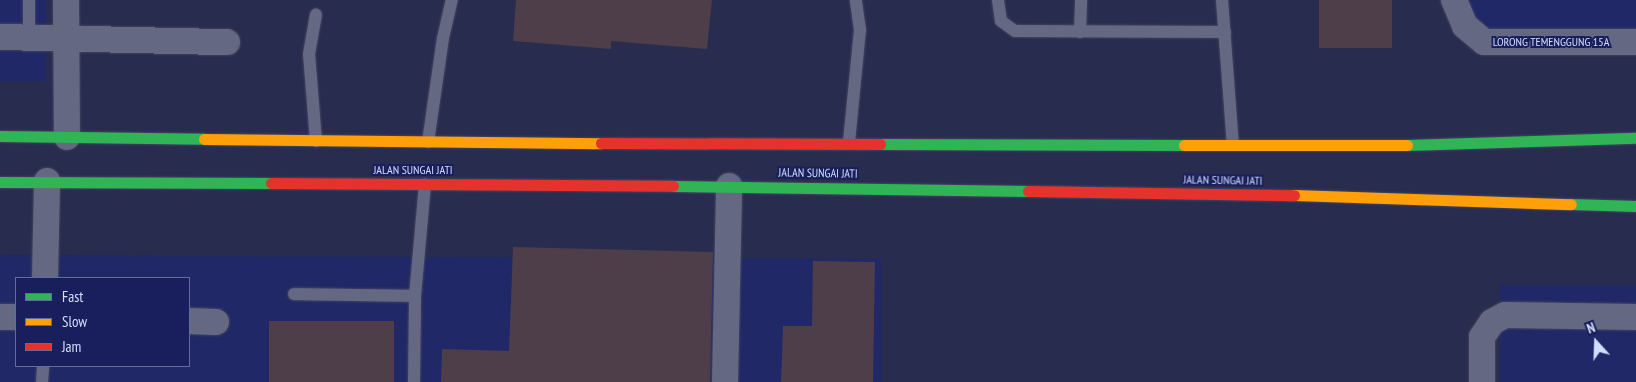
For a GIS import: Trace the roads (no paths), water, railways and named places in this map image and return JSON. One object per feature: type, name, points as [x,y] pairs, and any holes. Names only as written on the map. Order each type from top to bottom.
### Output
[{"type":"main road","points":[[0,136],[428,142],[849,142],[1358,146],[1636,138]]},
{"type":"main road","name":"JALAN SUNGAI JATI","points":[[0,182],[729,186],[1361,196],[1636,206]]},
{"type":"street","points":[[66,0],[67,137]]},
{"type":"street","name":"LORONG TEMENGGUNG 15A","points":[[1454,3],[1466,26],[1484,42],[1636,42]]},
{"type":"street","points":[[0,37],[227,42]]},
{"type":"street","points":[[45,277],[47,182]]},
{"type":"street","points":[[725,382],[729,186]]},
{"type":"street","points":[[1482,382],[1482,337],[1492,322],[1505,315],[1636,317]]},
{"type":"street","points":[[0,317],[15,317]]},
{"type":"street","points":[[190,321],[216,322]]},
{"type":"lane","points":[[28,38],[29,0]]},
{"type":"lane","points":[[428,142],[443,38],[452,0]]},
{"type":"lane","points":[[849,142],[860,30],[856,0]]},
{"type":"lane","points":[[998,0],[1001,21],[1015,31],[1225,32]]},
{"type":"lane","points":[[1080,32],[1081,0]]},
{"type":"lane","points":[[1222,0],[1233,145]]},
{"type":"lane","points":[[316,15],[309,54],[316,141]]},
{"type":"lane","points":[[414,382],[415,296],[425,184]]},
{"type":"lane","points":[[294,294],[415,296]]},
{"type":"lane","points":[[42,367],[42,382]]}]
